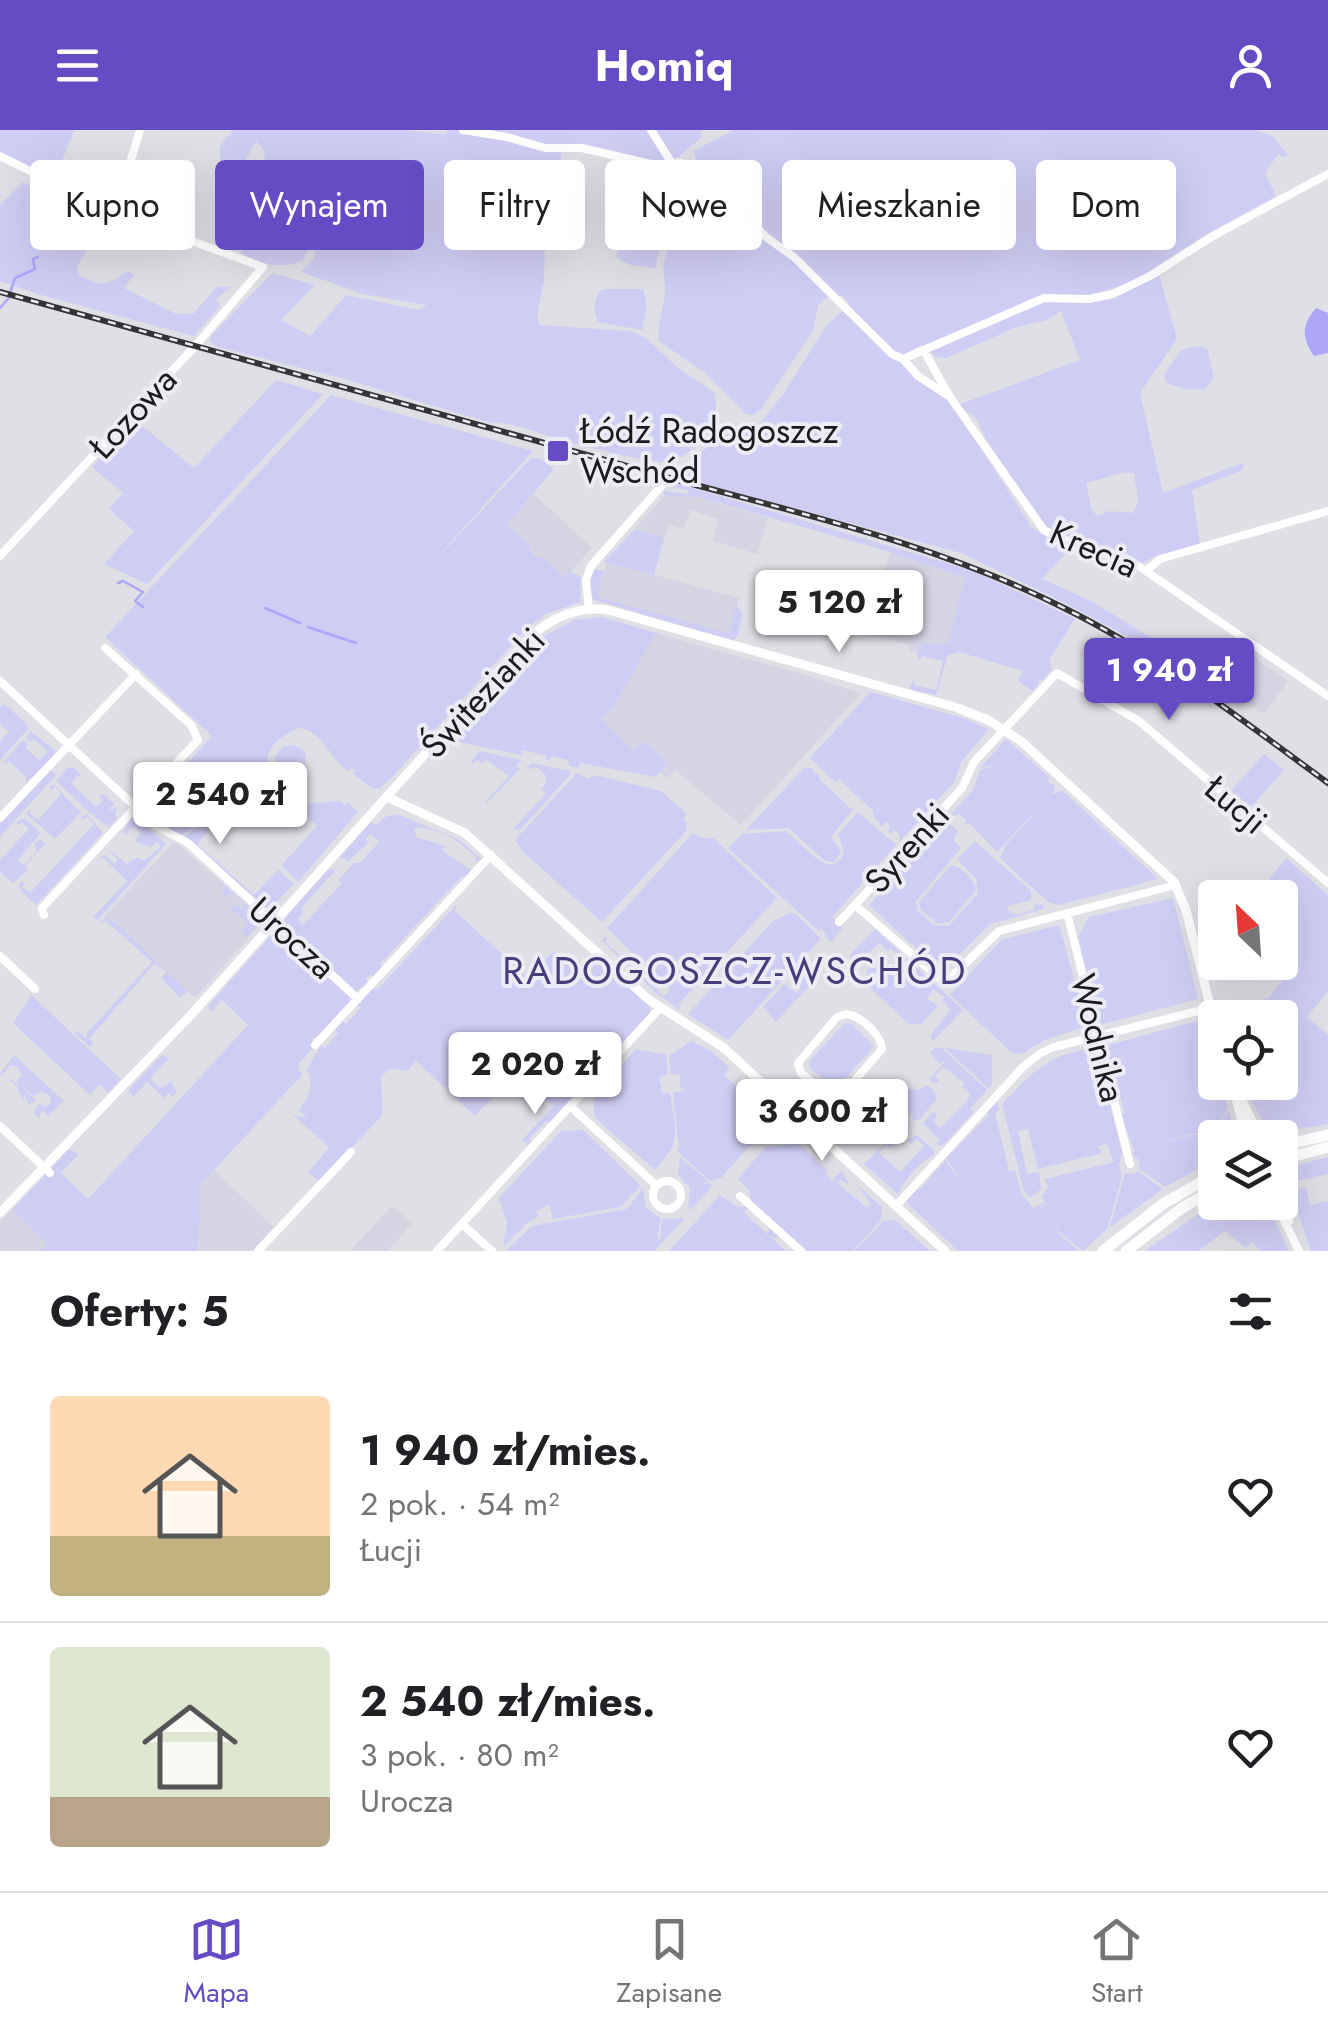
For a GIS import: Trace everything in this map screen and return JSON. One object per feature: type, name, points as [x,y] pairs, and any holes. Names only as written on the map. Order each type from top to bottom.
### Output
[{"type":"main road","points":[[1298,1142],[1328,1134]]},
{"type":"main road","points":[[1298,1156],[1328,1148]]},
{"type":"main road","points":[[1102,1251],[1163,1204],[1198,1184]]},
{"type":"main road","points":[[1126,1251],[1198,1199]]},
{"type":"street","points":[[131,160],[140,130]]},
{"type":"street","name":"Krecia","points":[[463,130],[510,133],[545,148],[582,148],[631,160]]},
{"type":"street","points":[[652,130],[670,160]]},
{"type":"street","points":[[0,156],[30,171]]},
{"type":"street","points":[[902,359],[1044,298],[1089,299],[1113,294],[1328,174]]},
{"type":"street","name":"Krecia","points":[[762,234],[794,258],[892,354],[950,396]]},
{"type":"street","name":"Łozowa","points":[[0,556],[263,267],[195,243]]},
{"type":"street","name":"Krecia","points":[[924,350],[950,396],[1044,530],[1146,570],[1328,696]]},
{"type":"street","points":[[589,609],[586,580],[591,566],[671,475]]},
{"type":"street","points":[[1146,570],[1160,559],[1328,511]]},
{"type":"street","name":"Świtezianki","points":[[0,1213],[47,1170],[190,1016],[535,632],[555,619],[589,609],[608,610],[955,707],[1004,728],[1176,885],[1208,1000]]},
{"type":"street","points":[[44,914],[42,908],[198,740],[194,728],[104,648]]},
{"type":"street","name":"Łucji","points":[[1004,728],[1051,676],[1059,673],[1138,721],[1328,883]]},
{"type":"street","points":[[0,818],[136,674]]},
{"type":"street","name":"Urocza","points":[[2,687],[160,829],[188,844],[358,998]]},
{"type":"street","name":"Syrenki","points":[[1004,728],[972,765],[962,788],[855,905],[945,983],[999,930],[1176,885]]},
{"type":"street","points":[[387,797],[450,824],[491,855],[660,1008],[718,1044],[945,1251]]},
{"type":"street","points":[[315,1046],[491,855]]},
{"type":"street","points":[[839,922],[855,905]]},
{"type":"street","name":"Wodnika","points":[[1067,913],[1130,1164]]},
{"type":"street","points":[[0,956],[35,989]]},
{"type":"street","points":[[437,1251],[660,1008]]},
{"type":"street","points":[[897,1205],[1028,1062],[1054,1047],[1198,1011]]},
{"type":"street","points":[[856,1016],[880,1038],[880,1054],[838,1098],[828,1097],[814,1085],[800,1072],[799,1059],[837,1017],[856,1016]]},
{"type":"street","points":[[791,1110],[814,1085]]},
{"type":"street","points":[[570,1106],[656,1186]]},
{"type":"street","points":[[0,1126],[47,1170]]},
{"type":"street","points":[[258,1251],[350,1152]]},
{"type":"street","points":[[740,1196],[801,1251]]},
{"type":"street","points":[[1284,1220],[1299,1251]]},
{"type":"street","points":[[1288,1220],[1292,1235]]},
{"type":"street","points":[[462,1224],[492,1251]]},
{"type":"shaded area","points":[[0,130],[74,130],[62,160],[30,160],[30,167],[0,153]]},
{"type":"shaded area","points":[[233,130],[405,130],[446,135],[448,130],[700,130],[702,137],[670,160],[645,160],[570,146],[561,153],[561,160],[444,160],[444,250],[545,250],[539,325],[630,331],[646,338],[679,369],[714,392],[715,415],[706,434],[673,464],[659,462],[518,426],[491,423],[341,378],[218,347],[209,341],[211,336],[272,273],[315,285],[281,320],[310,336],[346,295],[419,310],[427,305],[363,294],[301,272],[313,260],[316,250],[424,250],[424,160],[264,160],[265,151],[256,141],[246,160],[221,160],[219,147]]},
{"type":"shaded area","points":[[734,130],[1255,130],[1273,136],[1288,155],[1282,158],[1279,153],[1265,173],[1276,196],[1134,281],[1092,295],[1091,302],[1121,294],[1159,274],[1177,339],[1140,393],[1163,493],[1245,465],[1241,471],[1192,490],[1200,545],[1141,564],[1124,552],[1052,531],[1042,523],[976,418],[958,405],[1080,360],[1061,311],[1047,320],[1017,327],[946,358],[937,357],[921,345],[905,354],[904,364],[917,380],[948,398],[1032,528],[1069,550],[1042,579],[1091,601],[1157,641],[1158,649],[1155,651],[961,553],[679,477],[719,437],[760,423],[827,325],[850,304],[842,296],[828,296],[818,305],[813,331],[761,409],[753,415],[746,414],[705,373],[659,341],[667,250],[762,250],[762,160],[695,160],[693,151]],"holes":[[[1125,472],[1134,474],[1138,499],[1132,513],[1109,511],[1098,516],[1092,511],[1086,483]]]},
{"type":"shaded area","points":[[23,182],[30,186],[30,250],[87,250],[77,267],[79,275],[105,284],[128,271],[134,275],[124,288],[176,314],[193,314],[217,287],[232,286],[216,299],[220,306],[194,336],[37,294],[0,281],[0,205]]},
{"type":"shaded area","points":[[308,250],[302,261],[287,265],[261,263],[240,252]]},
{"type":"shaded area","points":[[618,250],[660,250],[655,268],[630,265],[616,257]]},
{"type":"shaded area","points":[[603,289],[643,289],[647,305],[642,330],[598,322],[595,304]]},
{"type":"shaded area","points":[[1316,308],[1328,313],[1328,353],[1314,356],[1305,331]]},
{"type":"shaded area","points":[[1207,348],[1214,378],[1205,389],[1189,390],[1166,383],[1164,374],[1181,350]]},
{"type":"shaded area","points":[[276,380],[323,394],[147,584],[104,564],[134,531],[109,509],[123,493],[92,467],[136,421],[194,468]]},
{"type":"shaded area","points":[[331,395],[533,451],[412,585],[531,458],[541,459],[554,469],[507,525],[531,546],[529,550],[537,558],[541,556],[564,577],[570,572],[581,577],[580,602],[546,614],[527,628],[380,788],[372,788],[351,768],[348,771],[314,734],[298,728],[284,735],[270,750],[269,772],[258,772],[230,803],[182,835],[163,828],[143,808],[145,805],[164,823],[184,828],[194,820],[162,791],[212,736],[105,637]]},
{"type":"shaded area","points":[[672,482],[974,571],[1075,619],[1049,660],[1052,669],[1043,680],[1038,680],[1033,691],[1018,681],[1023,671],[959,652],[948,655],[936,695],[912,690],[913,679],[914,685],[936,690],[943,661],[922,656],[920,660],[916,653],[923,642],[941,645],[949,641],[965,578],[890,552],[699,497],[664,496],[663,491],[688,494],[688,490],[669,486]]},
{"type":"shaded area","points":[[534,494],[592,548],[565,578],[541,556],[538,558],[507,525]]},
{"type":"shaded area","points":[[664,496],[698,497],[768,518],[757,554],[713,541],[719,519],[691,510],[684,529],[669,525],[664,538],[635,528]]},
{"type":"shaded area","points":[[635,529],[664,538],[654,575],[604,562]]},
{"type":"shaded area","points":[[890,552],[965,578],[951,638],[944,645],[925,642],[914,652],[909,651],[910,646],[867,633]]},
{"type":"shaded area","points":[[607,562],[739,598],[728,633],[596,597]]},
{"type":"shaded area","points":[[593,569],[604,570],[597,597],[728,633],[736,605],[743,613],[737,637],[732,641],[594,600],[589,582]]},
{"type":"shaded area","points":[[601,617],[673,638],[655,634],[614,706],[601,720],[634,751],[644,741],[668,764],[655,777],[580,763],[578,768],[570,766],[568,760],[551,756],[549,761],[547,756],[523,750],[521,755],[450,740],[542,637],[574,620]]},
{"type":"shaded area","points":[[655,633],[861,693],[741,825],[675,770],[667,778],[660,773],[668,764],[643,742],[635,751],[601,720],[614,705]]},
{"type":"shaded area","points":[[1247,652],[1288,681],[1264,714],[1222,685]]},
{"type":"shaded area","points":[[870,692],[989,729],[961,762],[955,781],[900,841],[894,829],[892,834],[888,831],[890,825],[885,821],[883,827],[874,812],[810,758]]},
{"type":"shaded area","points":[[5,704],[28,729],[0,760],[0,741],[9,732],[0,724],[0,707]]},
{"type":"shaded area","points":[[30,731],[54,749],[55,754],[26,783],[26,777],[9,761],[3,762],[23,740],[39,760],[48,752],[34,739],[30,742],[26,738]]},
{"type":"shaded area","points":[[1006,739],[1050,778],[1047,782],[1054,784],[1055,789],[1050,795],[1062,790],[1158,879],[1059,905],[1048,902],[1000,858],[1006,845],[1043,803],[997,852],[969,823],[964,825],[967,821],[958,813],[951,814],[973,790],[980,770],[1002,763],[980,768]]},
{"type":"shaded area","points":[[294,745],[305,752],[306,771],[285,775],[276,767],[275,757],[283,747]]},
{"type":"shaded area","points":[[479,751],[521,760],[516,766],[520,769],[487,803],[509,776],[486,759],[482,764],[477,760],[473,764]]},
{"type":"shaded area","points":[[1264,754],[1284,770],[1251,807],[1231,791]]},
{"type":"shaded area","points":[[532,763],[570,771],[570,775],[520,830],[513,829],[546,794],[541,789],[546,784],[545,774],[538,768],[524,769]]},
{"type":"shaded area","points":[[73,767],[83,777],[77,776],[71,783],[96,807],[103,801],[99,797],[103,794],[114,804],[108,812],[117,807],[118,817],[109,827],[93,816],[100,815],[91,814],[56,781],[67,768]]},
{"type":"shaded area","points":[[804,768],[811,768],[854,808],[831,837],[841,851],[834,862],[825,861],[789,828],[746,830]]},
{"type":"shaded area","points":[[50,769],[56,775],[0,837],[0,822]]},
{"type":"shaded area","points":[[577,773],[588,779],[595,775],[661,791],[687,814],[683,819],[686,831],[602,922],[523,852],[515,840]]},
{"type":"shaded area","points":[[259,774],[271,775],[304,804],[340,801],[346,807],[347,801],[358,812],[298,882],[282,865],[317,826]]},
{"type":"shaded area","points":[[53,784],[81,812],[55,839],[26,814],[31,808],[30,814],[38,820],[61,794],[55,787],[49,788]]},
{"type":"shaded area","points":[[231,805],[197,844],[254,895],[278,870],[294,884],[269,910],[184,836]]},
{"type":"shaded area","points":[[858,812],[896,845],[832,917],[843,927],[833,941],[728,848],[742,834],[786,831],[816,858],[832,864],[844,852],[838,834]]},
{"type":"shaded area","points":[[87,814],[103,833],[36,905],[19,885],[22,881],[22,887],[30,893],[94,824],[87,817],[83,820],[81,817]]},
{"type":"shaded area","points":[[399,815],[458,839],[482,859],[475,863],[476,857],[440,832],[414,828],[416,837],[445,846],[442,850],[472,871],[466,879],[462,876],[380,964],[383,967],[373,978],[370,975],[366,979],[369,983],[356,991],[284,924],[285,918],[329,869],[334,869],[335,874],[302,907],[298,919],[303,925],[341,884],[339,879],[379,842],[370,834],[368,843],[348,861],[340,857],[371,822],[375,825],[387,816]]},
{"type":"shaded area","points":[[133,817],[166,844],[97,921],[93,917],[127,881],[101,856],[114,864],[118,860],[107,848],[127,864],[138,857],[144,861],[161,846],[157,841],[151,847],[134,841],[141,833],[134,826],[126,834],[122,832]]},
{"type":"shaded area","points":[[20,819],[41,833],[18,860],[24,865],[37,851],[34,845],[40,839],[45,844],[25,866],[28,870],[13,883],[0,872],[0,860],[29,829],[22,822],[16,823]]},
{"type":"shaded area","points":[[946,820],[958,831],[953,840],[961,848],[916,901],[917,910],[933,925],[949,926],[978,893],[976,879],[957,859],[975,841],[1031,891],[1031,900],[1008,906],[1010,916],[1011,910],[1014,915],[1034,910],[1034,904],[1044,905],[1043,909],[990,924],[942,972],[869,905]]},
{"type":"shaded area","points":[[693,833],[713,838],[777,898],[679,1004],[680,1010],[655,992],[602,941],[605,936],[608,938],[605,942],[664,996],[670,990],[607,928]]},
{"type":"shaded area","points":[[175,841],[263,921],[195,998],[105,916]]},
{"type":"shaded area","points":[[184,849],[262,918],[248,937],[241,931],[247,923],[231,909],[236,905],[241,909],[245,904],[231,892],[226,897],[221,893],[226,887]]},
{"type":"shaded area","points":[[1286,858],[1328,895],[1328,991],[1307,1017],[1328,1035],[1328,1124],[1298,1128],[1298,1120],[1263,1120],[1252,1100],[1298,1100],[1298,1000],[1260,1000],[1269,998],[1282,980],[1298,980],[1298,880],[1269,880]]},
{"type":"shaded area","points":[[951,865],[966,874],[976,890],[949,922],[939,924],[921,910],[919,902]]},
{"type":"shaded area","points":[[1173,898],[1198,999],[1099,1022],[1078,937],[1089,917]]},
{"type":"shaded area","points":[[457,904],[455,911],[527,977],[554,951],[577,973],[588,960],[584,956],[592,954],[649,1006],[650,1012],[550,1124],[546,1121],[529,1139],[531,1144],[521,1141],[554,1106],[516,1072],[475,1116],[416,1061],[407,1071],[391,1068],[381,1077],[380,1118],[320,1181],[308,1173],[329,1147],[293,1115],[307,1118],[299,1110],[310,1091],[307,1070],[321,1045],[325,1048],[338,1033],[334,1029],[342,1021],[346,1024],[361,1008],[357,1004],[373,987],[377,990]]},
{"type":"shaded area","points":[[796,914],[821,939],[790,972],[780,976],[780,983],[728,1040],[688,1014],[773,921]]},
{"type":"shaded area","points":[[106,917],[188,992],[180,997],[161,978],[166,972],[155,963],[89,1039],[93,1044],[90,1047],[75,1033],[87,1039],[86,1034],[152,962],[106,921],[100,924]]},
{"type":"shaded area","points":[[1059,925],[1087,1026],[1013,1054],[950,995],[1001,940]]},
{"type":"shaded area","points":[[875,929],[963,1010],[933,1041],[930,1036],[950,1010],[942,1000],[944,997],[933,989],[927,999],[938,1006],[921,1024],[909,1024],[867,985],[867,970],[881,954],[891,965],[899,958],[891,948],[887,951],[880,943],[853,966],[849,962],[850,955]]},
{"type":"shaded area","points":[[277,933],[350,997],[349,1003],[312,1039],[314,1047],[299,1063],[303,1074],[200,1185],[198,1251],[40,1251],[47,1244],[12,1210],[69,1149],[79,1154],[61,1173],[88,1199],[248,1025],[222,1000],[211,1012],[208,1006]]},
{"type":"shaded area","points":[[802,970],[811,984],[776,1022],[763,1007],[784,984],[797,993],[801,988],[792,976]]},
{"type":"shaded area","points":[[31,995],[121,1079],[108,1093],[100,1084],[90,1095],[13,1023]]},
{"type":"shaded area","points":[[1197,1021],[1198,1100],[1226,1100],[1228,1108],[1221,1120],[1198,1120],[1198,1132],[1147,1146],[1198,1134],[1198,1169],[1165,1187],[1139,1169],[1140,1161],[1131,1153],[1134,1150],[1121,1115],[1125,1113],[1105,1046]]},
{"type":"shaded area","points":[[850,1023],[874,1046],[840,1085],[831,1087],[809,1067],[809,1061],[844,1024]]},
{"type":"shaded area","points":[[691,1041],[711,1051],[729,1067],[725,1076],[745,1094],[742,1098],[746,1104],[755,1104],[757,1126],[748,1125],[744,1133],[758,1131],[757,1138],[721,1178],[710,1181],[677,1151],[673,1093],[685,1090],[680,1088],[680,1074],[671,1075],[669,1056]]},
{"type":"shaded area","points":[[935,1047],[942,1048],[987,1090],[971,1108],[973,1113],[942,1146],[936,1144],[939,1140],[924,1124],[921,1126],[933,1111],[940,1128],[970,1094],[962,1087],[964,1083],[943,1067],[935,1076],[939,1080],[935,1084],[929,1080],[947,1059],[940,1064],[930,1053]]},
{"type":"shaded area","points":[[945,1048],[992,1055],[989,1089]]},
{"type":"shaded area","points":[[636,1049],[666,1055],[668,1074],[659,1078],[663,1094],[670,1092],[675,1134],[670,1150],[655,1170],[594,1117],[594,1096]]},
{"type":"shaded area","points":[[1093,1049],[1122,1153],[1122,1177],[1107,1229],[1083,1251],[1060,1233],[1055,1223],[1059,1234],[1079,1251],[958,1251],[906,1202],[945,1160],[965,1186],[946,1158],[989,1115],[986,1111],[996,1101],[1000,1109],[995,1113],[1009,1171],[1015,1170],[1021,1193],[1033,1208],[1038,1205],[1045,1209],[1039,1203],[1047,1205],[1041,1197],[1048,1187],[1045,1179],[1114,1162],[1107,1144],[1098,1146],[1102,1153],[1038,1169],[1028,1129],[1018,1131],[1027,1174],[1039,1172],[1041,1189],[1030,1198],[1024,1191],[1002,1104],[1053,1060]]},
{"type":"shaded area","points":[[14,1055],[64,1101],[48,1116],[42,1110],[39,1118],[34,1113],[38,1103],[45,1107],[51,1103],[49,1095],[40,1091],[34,1096],[23,1088],[36,1101],[26,1106],[23,1093],[25,1104],[7,1077],[21,1087],[16,1080],[22,1076],[18,1067],[10,1065],[0,1074]]},
{"type":"shaded area","points":[[162,1055],[169,1058],[150,1079],[161,1088],[171,1081],[177,1092],[164,1098],[147,1082],[133,1097],[128,1090]]},
{"type":"shaded area","points":[[927,1085],[935,1091],[936,1100],[919,1120],[911,1121],[914,1117],[901,1105],[898,1108],[896,1100],[906,1089],[918,1090]]},
{"type":"shaded area","points":[[583,1130],[641,1186],[620,1207],[553,1219],[549,1205],[536,1211],[539,1216],[503,1247],[507,1222],[499,1198],[561,1131]]},
{"type":"shaded area","points":[[917,1135],[934,1150],[934,1155],[922,1162],[898,1194],[864,1164],[889,1140],[894,1144],[890,1148],[886,1144],[879,1153],[900,1172],[924,1146],[917,1139],[911,1144],[907,1140]]},
{"type":"shaded area","points":[[799,1144],[836,1184],[833,1179],[842,1171],[848,1182],[840,1179],[838,1184],[866,1207],[871,1204],[855,1183],[882,1207],[881,1220],[853,1251],[807,1251],[751,1201],[749,1190],[738,1179],[765,1147]]},
{"type":"shaded area","points":[[680,1157],[708,1181],[701,1185],[712,1186],[691,1210],[690,1188],[678,1174]]},
{"type":"shaded area","points":[[1328,1157],[1328,1174],[1298,1181],[1298,1165]]},
{"type":"shaded area","points":[[214,1170],[274,1227],[253,1251],[199,1251],[199,1186]]},
{"type":"shaded area","points":[[1138,1171],[1163,1189],[1110,1227],[1125,1173]]},
{"type":"shaded area","points":[[1306,1187],[1310,1205],[1328,1201],[1328,1251],[1311,1251],[1298,1213],[1298,1190]]},
{"type":"shaded area","points":[[643,1188],[646,1208],[661,1219],[657,1237],[660,1240],[662,1219],[685,1218],[654,1251],[506,1251],[532,1226],[627,1209]]},
{"type":"shaded area","points":[[720,1195],[738,1207],[748,1207],[744,1213],[767,1234],[770,1227],[779,1235],[775,1239],[769,1235],[786,1251],[669,1251]]},
{"type":"shaded area","points":[[392,1206],[412,1223],[388,1251],[350,1251]]},
{"type":"shaded area","points":[[12,1210],[47,1244],[41,1251],[0,1251],[0,1222]]},
{"type":"shaded area","points":[[1198,1214],[1198,1220],[1274,1220],[1289,1251],[1261,1251],[1252,1242],[1246,1248],[1225,1231],[1198,1251],[1144,1251]]},
{"type":"shaded area","points":[[895,1220],[930,1251],[855,1251],[883,1221]]},
{"type":"waterway","points":[[0,308],[8,299],[15,278],[35,269],[33,259],[38,257]]},
{"type":"waterway","points":[[118,583],[123,581],[143,592],[135,601],[143,607]]},
{"type":"waterway","points":[[265,608],[300,623]]},
{"type":"waterway","points":[[308,627],[356,643]]},
{"type":"railway","points":[[0,292],[807,515],[964,564],[1064,608],[1133,646],[1328,783]]},
{"type":"place","name":"Łódź Radogoszcz Wschód","points":[[558,451]]},
{"type":"district","name":"RADOGOSZCZ-WSCHÓD","points":[[735,970]]}]
